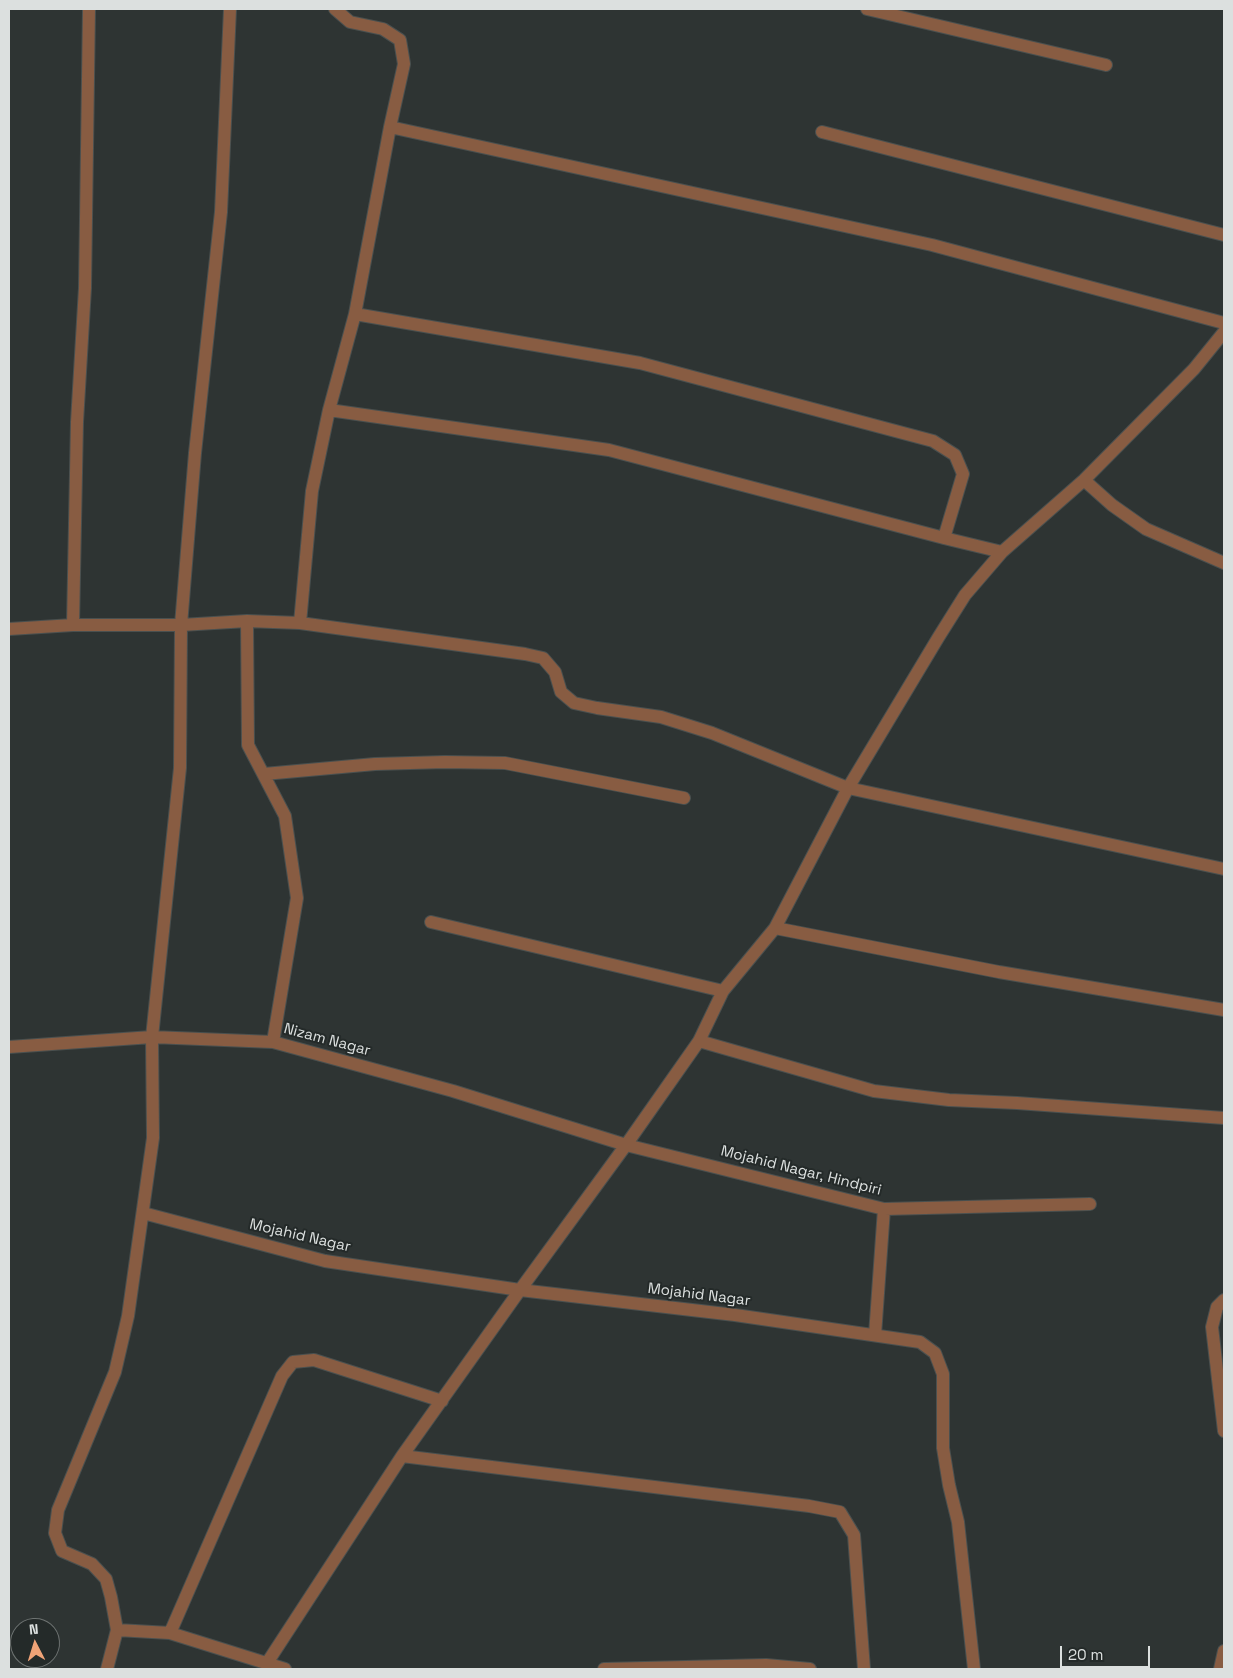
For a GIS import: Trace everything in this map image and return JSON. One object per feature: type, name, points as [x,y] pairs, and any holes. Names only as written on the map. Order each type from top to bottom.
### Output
[{"type":"street","points":[[73,625],[77,422],[85,288],[89,9]]},
{"type":"street","points":[[107,1669],[117,1630],[106,1579],[92,1564],[62,1551],[55,1533],[58,1510],[115,1372],[128,1316],[154,1138],[152,1037],[180,768],[182,625],[195,453],[221,212],[230,9]]},
{"type":"street","points":[[300,623],[312,491],[329,410],[355,314],[390,127],[404,64],[400,40],[383,29],[350,22],[334,9]]},
{"type":"street","points":[[867,9],[1106,65]]},
{"type":"street","points":[[390,127],[932,245],[1224,322]]},
{"type":"street","points":[[822,132],[1224,235]]},
{"type":"street","points":[[355,314],[640,363],[933,441],[956,455],[963,474],[944,538]]},
{"type":"street","points":[[267,1664],[402,1456],[699,1041],[723,991],[775,928],[848,788],[965,595],[1002,552],[1084,480],[1194,369],[1224,332]]},
{"type":"street","points":[[329,410],[609,450],[1002,552]]},
{"type":"street","points":[[1084,480],[1112,505],[1146,529],[1224,563]]},
{"type":"street","points":[[9,629],[73,625],[182,625],[247,621],[300,623],[525,654],[543,658],[555,672],[561,692],[574,703],[661,717],[678,722],[712,733],[848,788],[1224,869]]},
{"type":"street","points":[[247,621],[248,745],[286,816],[297,898],[273,1042]]},
{"type":"street","points":[[264,774],[375,764],[505,763],[684,798]]},
{"type":"street","points":[[431,922],[723,991]]},
{"type":"street","points":[[775,928],[999,972],[1224,1010]]},
{"type":"street","name":"Nizam Nagar","points":[[9,1047],[152,1037],[273,1042],[454,1091],[626,1145]]},
{"type":"street","points":[[699,1041],[874,1091],[949,1100],[1224,1118]]},
{"type":"street","name":"Mojahid Nagar, Hindpiri","points":[[626,1145],[884,1209],[1090,1204]]},
{"type":"street","points":[[875,1335],[884,1209]]},
{"type":"street","name":"Mojahid Nagar","points":[[143,1213],[325,1260],[520,1290],[735,1315],[920,1342],[935,1353],[943,1374],[943,1448],[958,1522],[974,1669]]},
{"type":"street","points":[[1224,1300],[1217,1307],[1212,1327],[1224,1431]]},
{"type":"street","points":[[170,1633],[282,1376],[293,1362],[314,1360],[442,1401]]},
{"type":"street","points":[[402,1456],[809,1506],[840,1512],[854,1535],[864,1669]]},
{"type":"street","points":[[117,1630],[170,1633],[285,1669]]},
{"type":"street","points":[[1220,1669],[1224,1651]]},
{"type":"street","points":[[604,1669],[766,1665],[810,1669]]}]
